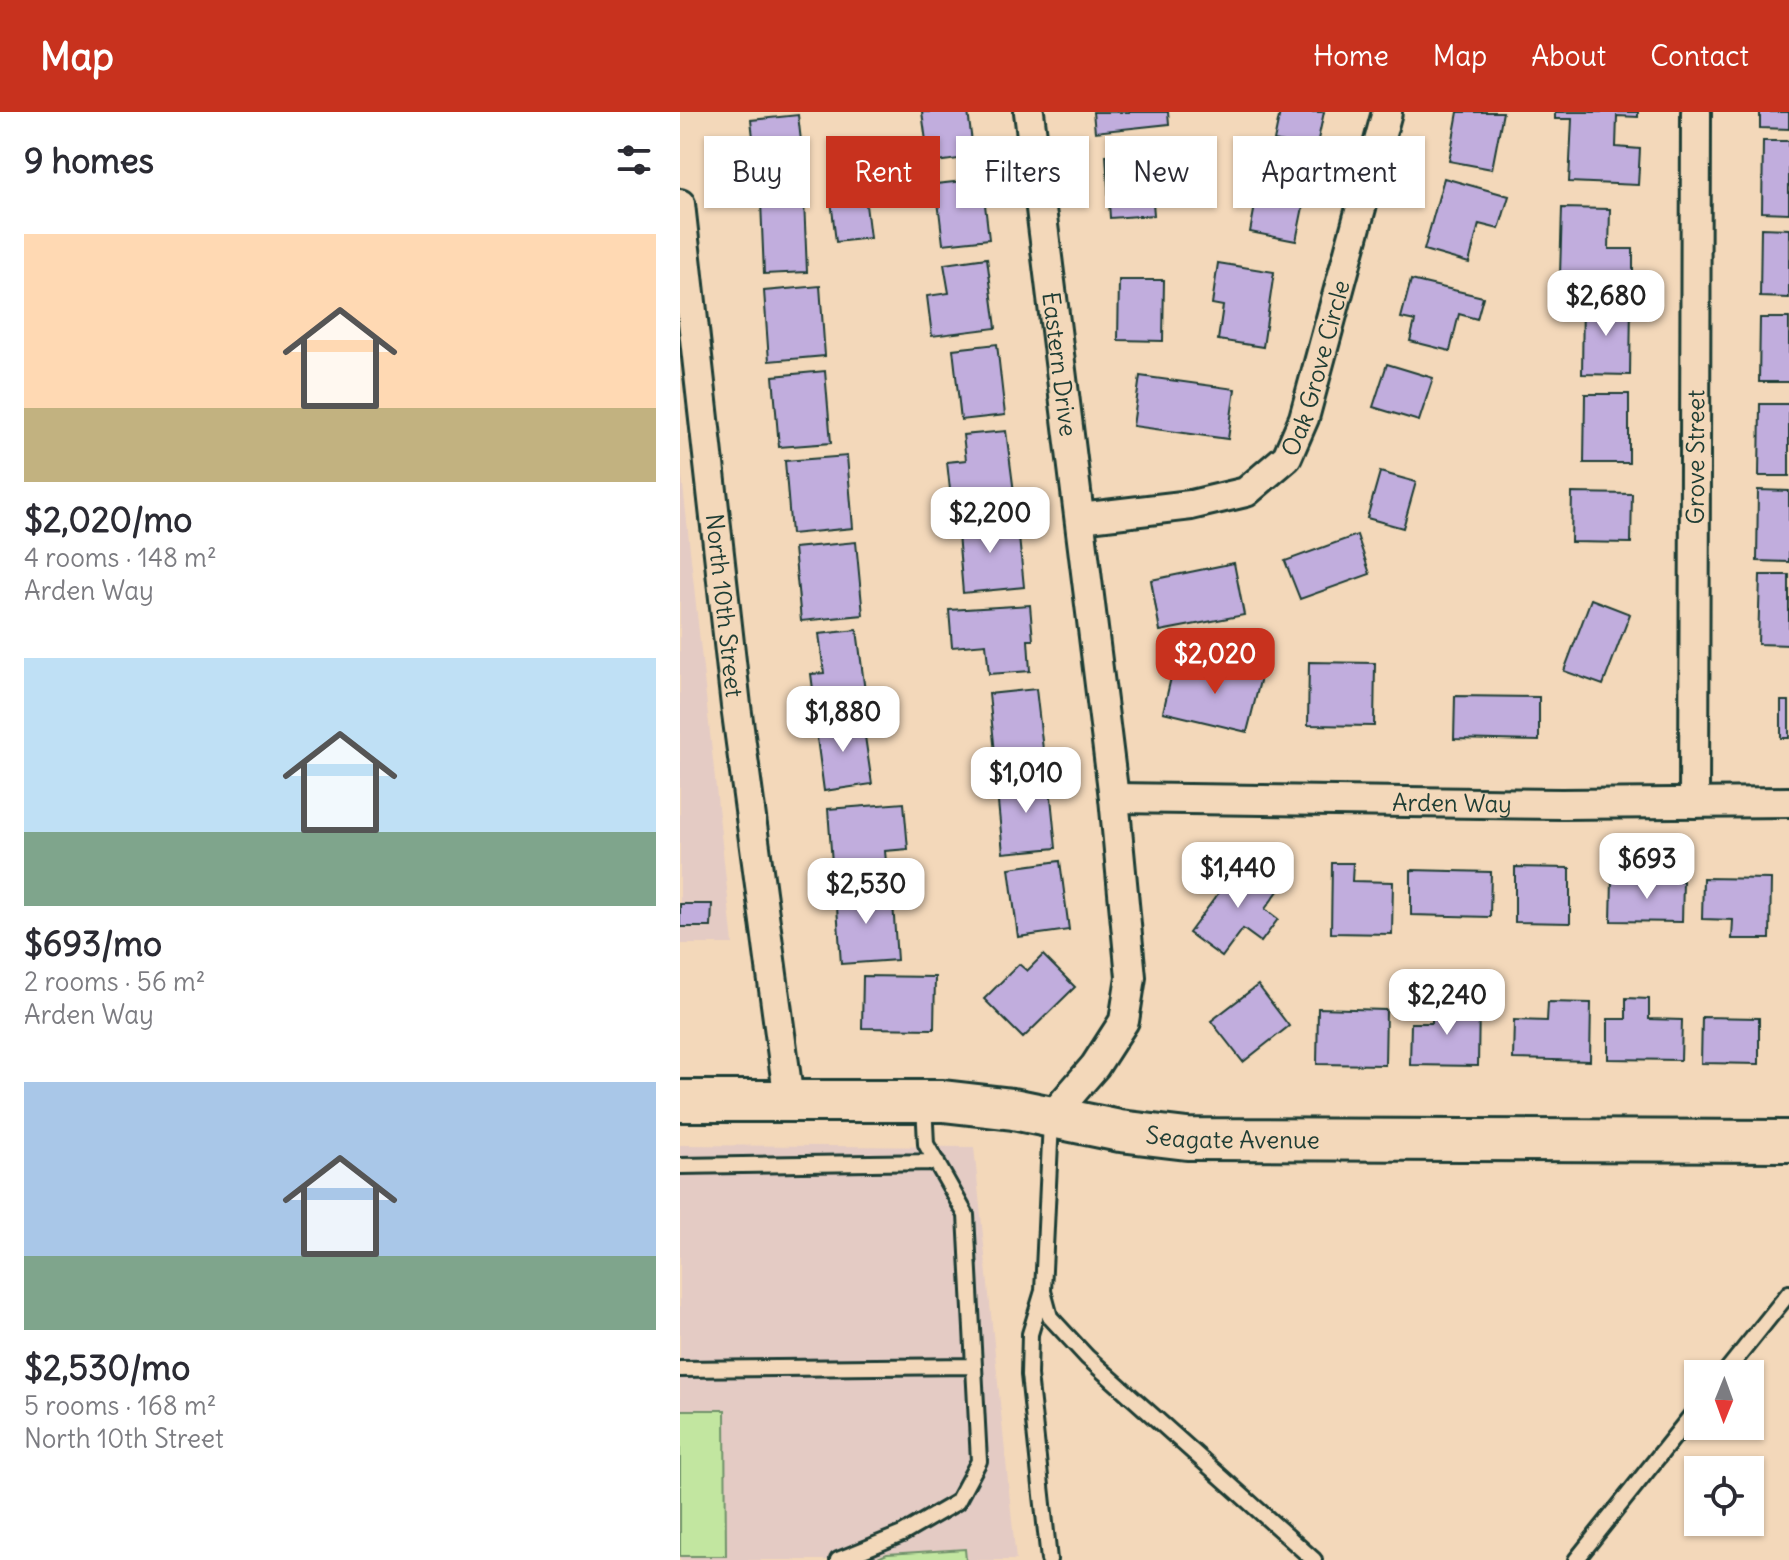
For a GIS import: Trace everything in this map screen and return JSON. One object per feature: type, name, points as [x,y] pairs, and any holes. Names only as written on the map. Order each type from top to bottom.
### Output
[{"type":"street","name":"Eastern Drive","points":[[1029,112],[1114,798],[1131,977],[1124,1021],[1095,1066],[1051,1117]]},
{"type":"street","name":"Oak Grove Circle","points":[[1080,518],[1191,505],[1246,492],[1287,457],[1304,418],[1387,112]]},
{"type":"street","name":"Grove Street","points":[[1694,803],[1696,112]]},
{"type":"street","name":"North 10th Street","points":[[680,204],[736,706],[789,1101]]},
{"type":"street","name":"Arden Way","points":[[1114,798],[1789,802]]},
{"type":"street","name":"Seagate Avenue","points":[[680,1101],[924,1101],[1013,1109],[1120,1131],[1187,1139],[1789,1141]]},
{"type":"lane","points":[[838,1560],[902,1534],[957,1502],[979,1461],[966,1215],[926,1144],[924,1101]]},
{"type":"lane","points":[[1049,1560],[1029,1375],[1030,1334],[1043,1291],[1051,1117]]},
{"type":"lane","points":[[680,1166],[937,1162]]},
{"type":"lane","points":[[1043,1291],[1050,1317],[1087,1357],[1314,1560]]},
{"type":"lane","points":[[1735,1360],[1789,1293]]},
{"type":"lane","points":[[680,1369],[973,1366]]},
{"type":"lane","points":[[1576,1560],[1684,1425]]},
{"type":"shaded area","points":[[680,458],[733,944],[680,944]]},
{"type":"shaded area","points":[[680,1145],[974,1147],[1016,1560],[680,1560]]},
{"type":"green space","points":[[680,1410],[725,1410],[726,1556],[680,1556]]},
{"type":"green space","points":[[965,1549],[966,1560],[873,1560],[887,1554]]},
{"type":"building","points":[[922,112],[968,112],[971,136],[956,136],[956,159],[940,162],[940,136],[925,136]]},
{"type":"building","points":[[1093,112],[1168,112],[1169,124],[1095,132]]},
{"type":"building","points":[[1280,112],[1324,112],[1319,136],[1275,136]]},
{"type":"building","points":[[1458,112],[1503,112],[1492,169],[1449,161]]},
{"type":"building","points":[[1555,112],[1638,112],[1638,117],[1617,116],[1616,147],[1640,149],[1638,185],[1569,182],[1572,119],[1555,119]]},
{"type":"building","points":[[1760,112],[1789,112],[1789,129],[1760,128]]},
{"type":"building","points":[[798,115],[800,136],[753,136],[751,120]]},
{"type":"building","points":[[1763,141],[1789,141],[1789,213],[1762,212]]},
{"type":"building","points":[[1444,178],[1509,196],[1499,229],[1479,224],[1469,263],[1424,250]]},
{"type":"building","points":[[956,182],[956,208],[985,208],[989,239],[943,244],[939,208],[940,184]]},
{"type":"building","points":[[761,208],[804,208],[807,272],[764,274]]},
{"type":"building","points":[[832,208],[866,208],[870,238],[836,242]]},
{"type":"building","points":[[1109,208],[1153,208],[1154,215],[1110,218]]},
{"type":"building","points":[[1255,208],[1303,208],[1296,241],[1250,232]]},
{"type":"building","points":[[1562,208],[1610,209],[1609,249],[1633,249],[1633,276],[1560,275]]},
{"type":"building","points":[[1761,228],[1789,229],[1789,298],[1760,297]]},
{"type":"building","points":[[987,258],[996,328],[932,336],[927,296],[949,293],[944,264]]},
{"type":"building","points":[[1218,263],[1274,272],[1263,347],[1218,340],[1223,306],[1212,304]]},
{"type":"building","points":[[1119,280],[1164,280],[1163,341],[1118,340]]},
{"type":"building","points":[[1411,280],[1483,297],[1477,319],[1459,314],[1450,351],[1410,341],[1415,321],[1401,318]]},
{"type":"building","points":[[820,286],[825,356],[769,361],[764,291]]},
{"type":"building","points":[[1583,300],[1631,301],[1630,375],[1582,374]]},
{"type":"building","points":[[1760,318],[1789,318],[1789,382],[1759,382]]},
{"type":"building","points":[[997,344],[1005,415],[961,420],[953,349]]},
{"type":"building","points":[[1387,364],[1433,378],[1419,421],[1373,407]]},
{"type":"building","points":[[825,371],[831,443],[779,447],[773,376]]},
{"type":"building","points":[[1140,376],[1235,389],[1228,439],[1133,426]]},
{"type":"building","points":[[1585,394],[1629,394],[1629,463],[1584,463]]},
{"type":"building","points":[[1760,404],[1789,404],[1789,476],[1759,476]]},
{"type":"building","points":[[1006,431],[1015,500],[952,508],[947,462],[966,460],[963,435]]},
{"type":"building","points":[[847,456],[853,528],[791,534],[785,461]]},
{"type":"building","points":[[1380,472],[1416,482],[1403,528],[1367,518]]},
{"type":"building","points":[[1758,490],[1789,491],[1789,562],[1757,561]]},
{"type":"building","points":[[1572,493],[1632,494],[1631,543],[1571,542]]},
{"type":"building","points":[[1017,517],[1024,587],[963,593],[957,522]]},
{"type":"building","points":[[1357,535],[1370,574],[1300,599],[1285,561]]},
{"type":"building","points":[[856,542],[863,615],[801,621],[794,548]]},
{"type":"building","points":[[1234,563],[1244,615],[1160,631],[1151,580]]},
{"type":"building","points":[[1760,575],[1789,575],[1789,645],[1758,644]]},
{"type":"building","points":[[1591,599],[1630,614],[1603,685],[1564,671]]},
{"type":"building","points":[[1030,605],[1033,640],[1028,640],[1030,671],[989,674],[986,644],[952,647],[949,610]]},
{"type":"building","points":[[857,630],[866,699],[815,705],[811,674],[824,673],[819,634]]},
{"type":"building","points":[[1210,661],[1262,673],[1247,732],[1163,712],[1173,669],[1206,677]]},
{"type":"building","points":[[1309,662],[1375,663],[1374,726],[1308,725]]},
{"type":"building","points":[[1036,689],[1044,758],[996,763],[989,694]]},
{"type":"building","points":[[1455,696],[1539,697],[1539,741],[1454,739]]},
{"type":"building","points":[[1781,701],[1789,701],[1789,738],[1781,738]]},
{"type":"building","points":[[862,716],[872,784],[824,791],[815,723]]},
{"type":"building","points":[[1049,777],[1056,848],[1003,853],[996,782]]},
{"type":"building","points":[[904,803],[908,849],[885,851],[887,873],[833,877],[828,809]]},
{"type":"building","points":[[1243,860],[1281,887],[1265,909],[1278,919],[1261,942],[1243,929],[1222,957],[1189,933]]},
{"type":"building","points":[[1060,861],[1069,930],[1018,937],[1009,868]]},
{"type":"building","points":[[1332,863],[1353,863],[1352,881],[1393,882],[1392,934],[1331,933]]},
{"type":"building","points":[[1515,867],[1570,868],[1570,923],[1515,922]]},
{"type":"building","points":[[1411,870],[1491,872],[1490,917],[1411,915]]},
{"type":"building","points":[[1703,878],[1771,879],[1770,939],[1732,939],[1733,920],[1702,919]]},
{"type":"building","points":[[1612,879],[1683,881],[1682,922],[1611,921]]},
{"type":"building","points":[[892,889],[897,960],[841,964],[836,893]]},
{"type":"building","points":[[680,904],[712,904],[711,927],[680,927]]},
{"type":"building","points":[[1043,955],[1075,987],[1023,1038],[984,999],[1019,964],[1027,971]]},
{"type":"building","points":[[863,976],[935,977],[934,1029],[862,1028]]},
{"type":"building","points":[[1258,985],[1289,1026],[1243,1062],[1211,1021]]},
{"type":"building","points":[[1626,998],[1649,999],[1649,1019],[1682,1020],[1681,1060],[1608,1059],[1608,1019],[1626,1019]]},
{"type":"building","points":[[1548,1002],[1591,1003],[1590,1061],[1513,1059],[1514,1020],[1547,1021]]},
{"type":"building","points":[[1432,1003],[1479,1004],[1478,1066],[1410,1065],[1411,1023],[1432,1023]]},
{"type":"building","points":[[1318,1008],[1386,1010],[1385,1065],[1317,1064]]},
{"type":"building","points":[[1702,1017],[1759,1018],[1759,1064],[1701,1063]]}]
